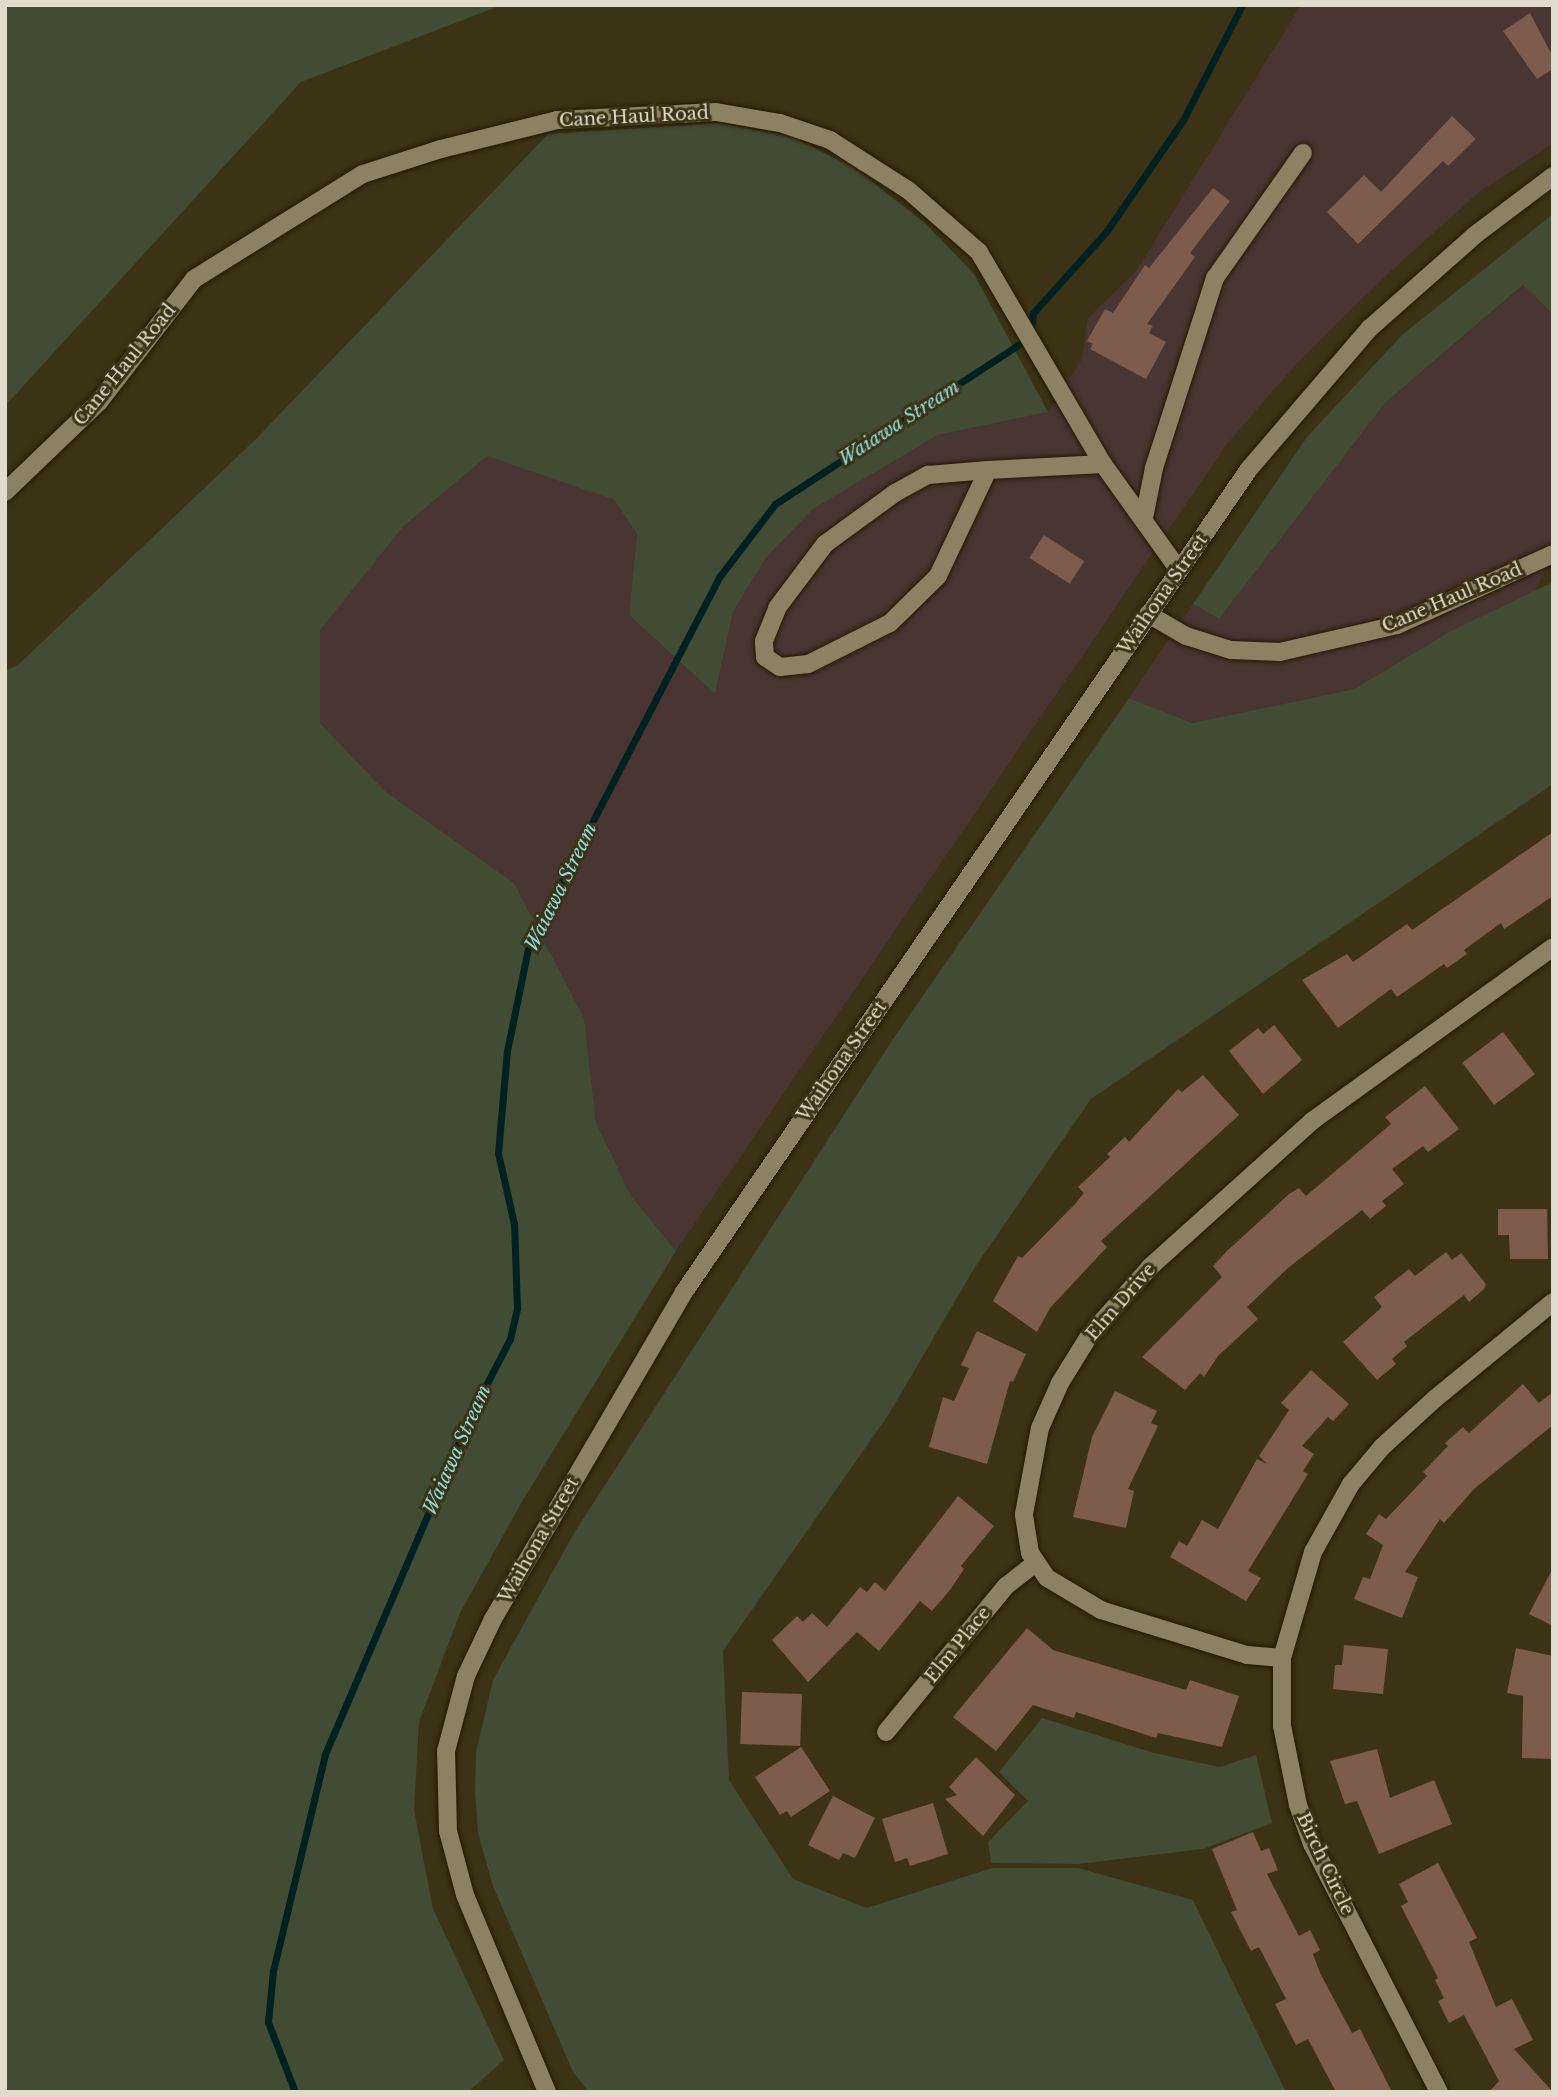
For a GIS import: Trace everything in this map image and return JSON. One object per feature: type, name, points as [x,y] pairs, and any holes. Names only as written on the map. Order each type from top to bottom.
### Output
[{"type":"street","name":"Cane Haul Road","points":[[5,492],[99,402],[194,279],[363,174],[441,149],[556,120],[716,112],[780,123],[830,140],[908,190],[979,253],[1103,464],[1179,570]]},
{"type":"street","points":[[1144,518],[1154,468],[1215,278],[1303,153]]},
{"type":"street","name":"Waihona Street","points":[[539,2087],[525,2033],[466,1895],[449,1831],[446,1751],[467,1676],[493,1619],[684,1292],[1257,459],[1370,328],[1475,235],[1553,176]]},
{"type":"street","points":[[988,470],[938,576],[890,623],[808,664],[780,667],[765,657],[764,642],[777,608],[825,544],[928,475],[988,470],[1103,464]]},
{"type":"street","name":"Cane Haul Road","points":[[1148,614],[1186,636],[1231,650],[1280,652],[1397,625],[1553,554]]},
{"type":"street","name":"Elm Drive","points":[[1035,1563],[1024,1514],[1040,1428],[1060,1383],[1106,1313],[1243,1180],[1302,1130],[1553,947]]},
{"type":"street","name":"Birch Circle","points":[[1439,2092],[1312,1844],[1298,1805],[1282,1726],[1282,1658],[1313,1552],[1351,1484],[1382,1447],[1437,1397],[1553,1302]]},
{"type":"street","points":[[1035,1563],[1060,1589],[1090,1606],[1247,1655],[1282,1658]]},
{"type":"street","name":"Elm Place","points":[[886,1732],[1006,1586],[1035,1563]]},
{"type":"shaded area","points":[[1301,5],[1553,5],[1553,143],[1479,192],[1380,281],[1298,362],[1227,444],[676,1251],[631,1196],[596,1122],[584,1018],[514,883],[385,791],[320,723],[319,630],[403,527],[487,456],[614,500],[637,534],[629,615],[715,694],[733,612],[765,559],[813,509],[938,435],[1048,412],[1082,359],[1088,318],[1137,270]]},
{"type":"shaded area","points":[[1524,285],[1553,314],[1553,554],[1534,593],[1449,632],[1354,689],[1192,723],[1129,698],[1193,604],[1219,619],[1385,403]]},
{"type":"green space","points":[[5,5],[502,5],[301,82],[5,406]]},
{"type":"green space","points":[[719,123],[792,137],[854,168],[925,223],[974,274],[1048,412],[938,435],[813,509],[765,559],[733,612],[715,694],[629,615],[637,534],[614,500],[487,456],[403,527],[320,630],[320,723],[385,791],[514,883],[584,1018],[596,1122],[631,1196],[676,1251],[523,1500],[460,1613],[419,1722],[414,1810],[433,1909],[504,2060],[468,2092],[5,2092],[5,671],[18,665],[256,439],[548,134]]},
{"type":"green space","points":[[1553,214],[1553,314],[1523,285],[1385,403],[1219,619],[1193,604],[1307,437],[1402,335]]},
{"type":"green space","points":[[1553,582],[1553,784],[1091,1099],[975,1267],[889,1414],[723,1651],[729,1780],[793,1879],[867,1908],[992,1868],[1078,1868],[1193,1900],[1286,2092],[589,2092],[573,2072],[493,1886],[478,1833],[475,1790],[476,1752],[493,1680],[574,1533],[891,1042],[1129,698],[1192,723],[1354,689],[1449,632]]},
{"type":"green space","points":[[1042,1718],[1154,1753],[1220,1767],[1256,1755],[1272,1823],[1203,1849],[1078,1864],[991,1863],[988,1842],[1028,1801],[999,1772]]},
{"type":"building","points":[[1530,13],[1553,57],[1553,69],[1537,79],[1503,31]]},
{"type":"building","points":[[1452,116],[1476,139],[1448,166],[1443,161],[1358,244],[1327,212],[1364,175],[1381,192]]},
{"type":"building","points":[[1213,188],[1230,201],[1190,253],[1195,257],[1147,324],[1153,326],[1149,333],[1166,342],[1146,379],[1090,349],[1093,344],[1087,341],[1105,309],[1113,313],[1145,265],[1149,268]]},
{"type":"building","points":[[1044,535],[1084,561],[1070,584],[1029,558]]},
{"type":"building","points":[[1553,832],[1553,896],[1504,929],[1501,923],[1464,950],[1467,954],[1447,968],[1444,964],[1397,997],[1391,989],[1338,1028],[1302,980],[1347,954],[1353,962],[1407,924],[1412,930]]},
{"type":"building","points":[[1274,1025],[1302,1060],[1263,1094],[1229,1051],[1258,1028],[1263,1034]]},
{"type":"building","points":[[1503,1032],[1535,1074],[1494,1105],[1462,1063]]},
{"type":"building","points":[[1203,1075],[1239,1115],[1101,1241],[1107,1247],[1050,1308],[1037,1332],[993,1301],[1018,1256],[1022,1258],[1075,1204],[1084,1193],[1078,1187],[1110,1157],[1107,1154],[1125,1137],[1129,1142],[1178,1089],[1182,1092]]},
{"type":"building","points":[[1425,1086],[1459,1129],[1428,1152],[1423,1146],[1392,1169],[1404,1184],[1382,1201],[1386,1206],[1370,1219],[1362,1210],[1288,1268],[1247,1307],[1258,1319],[1218,1356],[1204,1377],[1200,1373],[1185,1390],[1142,1357],[1222,1277],[1213,1266],[1227,1251],[1289,1194],[1299,1188],[1306,1196],[1391,1124],[1385,1117]]},
{"type":"building","points":[[1498,1209],[1547,1209],[1548,1259],[1510,1259],[1509,1235],[1498,1235]]},
{"type":"building","points":[[1446,1252],[1452,1260],[1461,1253],[1486,1284],[1484,1289],[1469,1302],[1464,1295],[1404,1342],[1407,1346],[1392,1359],[1396,1364],[1377,1380],[1343,1342],[1382,1307],[1374,1297],[1409,1269],[1415,1276]]},
{"type":"building","points":[[977,1331],[1026,1354],[1013,1382],[1010,1381],[987,1464],[929,1447],[943,1397],[954,1401],[969,1368],[961,1365]]},
{"type":"building","points":[[1311,1370],[1349,1404],[1333,1421],[1328,1417],[1302,1446],[1314,1454],[1303,1471],[1308,1474],[1248,1571],[1261,1578],[1246,1601],[1170,1557],[1179,1541],[1187,1546],[1202,1520],[1218,1529],[1257,1459],[1267,1464],[1259,1456],[1289,1410],[1281,1403]]},
{"type":"building","points":[[1523,1384],[1539,1403],[1553,1392],[1553,1425],[1474,1489],[1444,1523],[1440,1519],[1405,1572],[1418,1577],[1402,1618],[1354,1599],[1363,1577],[1370,1579],[1383,1545],[1366,1534],[1379,1514],[1386,1519],[1427,1476],[1423,1472],[1448,1446],[1445,1443],[1463,1427],[1469,1433]]},
{"type":"building","points":[[1115,1391],[1157,1411],[1151,1423],[1158,1426],[1128,1489],[1134,1491],[1126,1528],[1073,1517],[1092,1437]]},
{"type":"building","points":[[958,1496],[994,1526],[961,1566],[964,1569],[950,1590],[932,1611],[920,1601],[879,1651],[857,1632],[808,1682],[772,1640],[797,1616],[803,1622],[812,1613],[827,1627],[860,1587],[867,1592],[875,1582],[885,1591]]},
{"type":"building","points":[[1553,1568],[1553,1626],[1529,1614]]},
{"type":"building","points":[[1027,1628],[1053,1650],[1186,1690],[1190,1680],[1239,1696],[1222,1747],[1158,1733],[1156,1738],[1076,1712],[1074,1718],[1033,1705],[996,1751],[953,1717]]},
{"type":"building","points":[[1344,1645],[1388,1649],[1383,1694],[1333,1689],[1335,1665],[1342,1665]]},
{"type":"building","points":[[1516,1648],[1553,1656],[1553,1759],[1522,1758],[1523,1696],[1507,1693]]},
{"type":"building","points":[[742,1692],[802,1694],[800,1746],[740,1744]]},
{"type":"building","points":[[801,1747],[830,1791],[791,1817],[787,1811],[780,1815],[755,1777]]},
{"type":"building","points":[[1377,1749],[1390,1798],[1434,1780],[1452,1824],[1379,1854],[1357,1801],[1345,1804],[1330,1761]]},
{"type":"building","points":[[976,1757],[1015,1795],[983,1836],[945,1799],[957,1795],[949,1787]]},
{"type":"building","points":[[833,1796],[875,1818],[855,1858],[843,1853],[839,1860],[808,1845]]},
{"type":"building","points":[[933,1803],[948,1854],[910,1866],[907,1858],[895,1862],[882,1819]]},
{"type":"building","points":[[1253,1832],[1261,1851],[1269,1848],[1278,1870],[1267,1874],[1299,1936],[1310,1930],[1320,1950],[1313,1954],[1320,1973],[1352,2033],[1360,2029],[1392,2092],[1336,2092],[1308,2039],[1296,2045],[1275,2004],[1286,1999],[1259,1947],[1251,1951],[1231,1912],[1237,1910],[1212,1849]]},
{"type":"building","points":[[1438,1863],[1477,1938],[1469,1942],[1496,2007],[1512,1999],[1533,2040],[1514,2049],[1553,2092],[1489,2092],[1499,2081],[1464,2015],[1449,2023],[1438,2001],[1444,1998],[1435,1980],[1438,1978],[1401,1906],[1408,1902],[1399,1884]]},
{"type":"waterway","name":"Waiawa Stream","points":[[295,2092],[268,2022],[273,1971],[325,1754],[469,1418],[510,1339],[517,1308],[514,1224],[498,1153],[507,1051],[529,944],[720,576],[775,504],[1030,337],[1033,313],[1106,232],[1183,120],[1242,5]]}]
